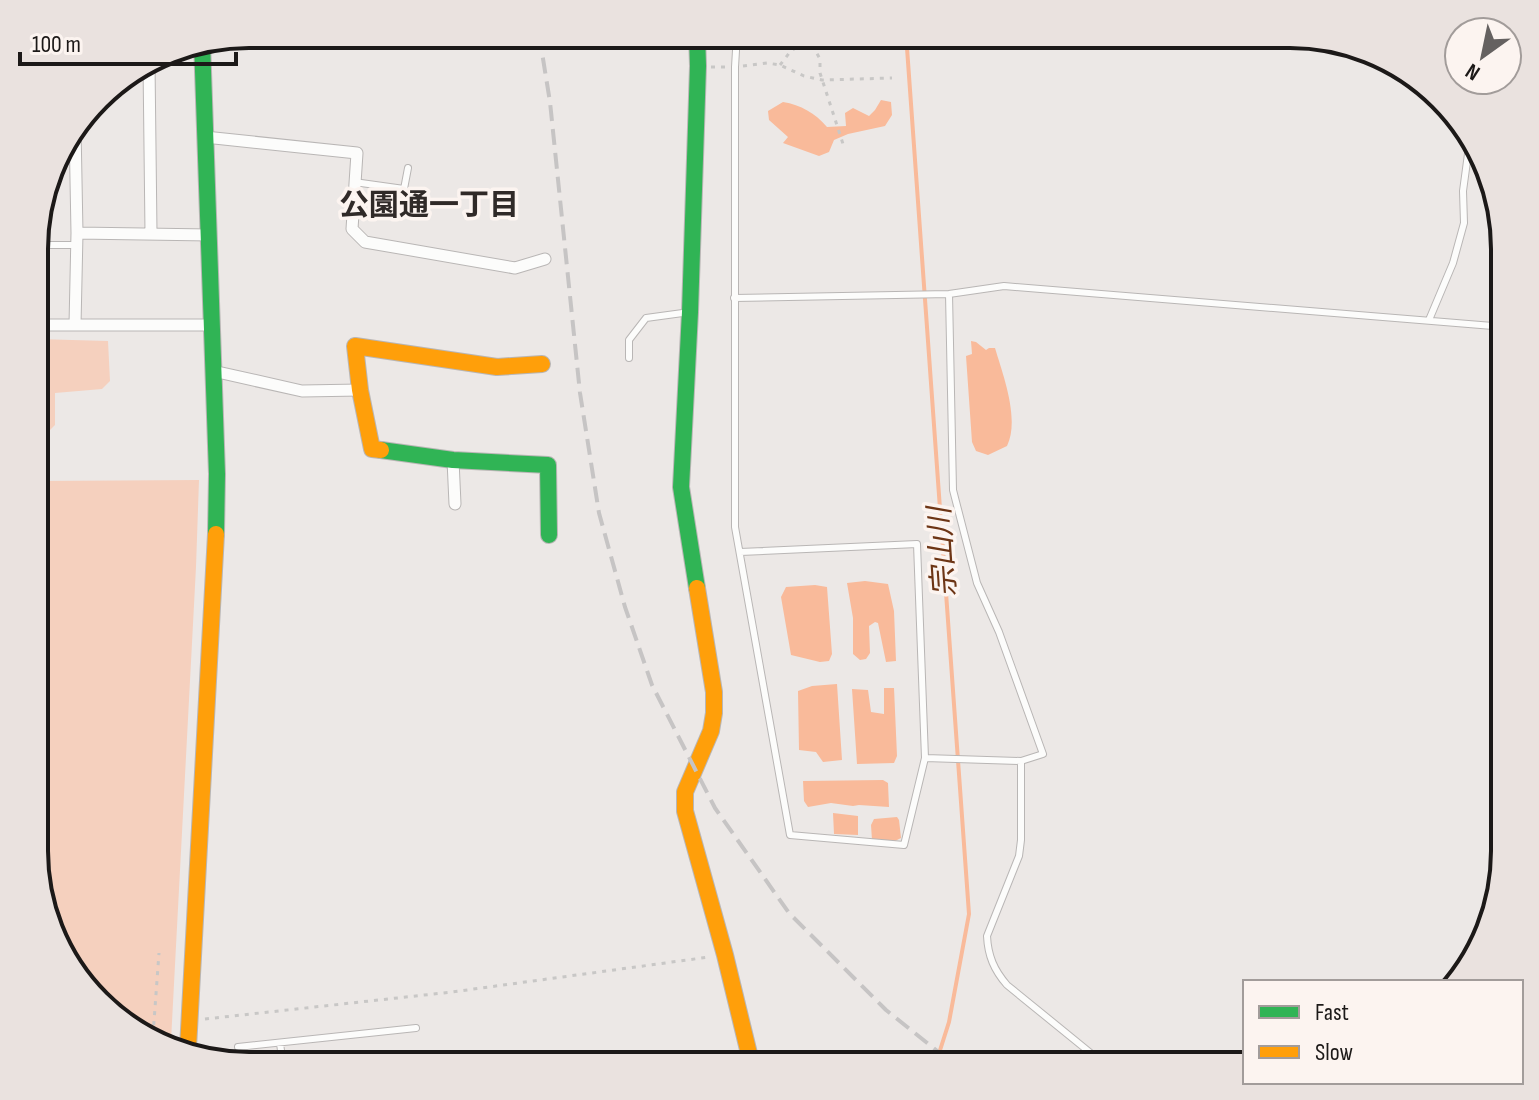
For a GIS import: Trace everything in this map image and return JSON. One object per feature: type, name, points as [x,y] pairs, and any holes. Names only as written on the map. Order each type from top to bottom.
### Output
[{"type":"street","points":[[697,48],[690,312],[681,487],[706,636],[714,713],[711,731],[685,792],[685,811],[749,1052]]},
{"type":"street","points":[[188,1042],[215,573],[217,474],[202,54]]},
{"type":"street","points":[[149,74],[151,233]]},
{"type":"street","points":[[205,137],[357,153],[352,229],[365,242],[515,268],[545,259]]},
{"type":"street","points":[[75,147],[75,325]]},
{"type":"street","points":[[77,239],[151,233],[210,235]]},
{"type":"street","points":[[48,325],[212,325]]},
{"type":"street","points":[[542,364],[497,367],[355,346],[372,449],[453,460],[548,465],[549,535]]},
{"type":"street","points":[[213,371],[302,391],[360,390]]},
{"type":"street","points":[[453,460],[455,504]]},
{"type":"lane","points":[[736,48],[735,527],[790,835],[904,845],[925,758],[917,544],[740,552]]},
{"type":"lane","points":[[1429,320],[1453,263],[1464,223],[1463,191],[1468,156]]},
{"type":"lane","points":[[354,182],[404,189],[408,168]]},
{"type":"lane","points":[[48,243],[77,239]]},
{"type":"lane","points":[[734,298],[949,294],[1004,286],[1491,326]]},
{"type":"lane","points":[[925,758],[1021,761],[1043,754],[999,632],[977,583],[953,490],[949,294]]},
{"type":"lane","points":[[629,358],[629,340],[646,318],[690,312]]},
{"type":"lane","points":[[1021,761],[1019,856],[987,936],[990,959],[1007,985],[1089,1052]]},
{"type":"lane","points":[[238,1047],[416,1028]]},
{"type":"lane","points":[[280,1043],[281,1052]]},
{"type":"path","points":[[780,65],[795,48]]},
{"type":"path","points":[[814,48],[820,59],[820,73],[844,147]]},
{"type":"path","points":[[698,66],[735,67],[767,63],[822,80],[892,78]]},
{"type":"path","points":[[154,1027],[159,953]]},
{"type":"path","points":[[189,1021],[452,992],[725,955]]},
{"type":"shaded area","points":[[881,100],[891,102],[892,115],[885,126],[834,140],[829,152],[819,156],[783,143],[788,137],[769,120],[768,111],[783,102],[807,110],[827,127],[846,126],[845,113],[853,108],[869,116]]},
{"type":"shaded area","points":[[48,339],[108,341],[110,381],[102,389],[55,393],[55,425],[48,432]]},
{"type":"shaded area","points":[[971,341],[986,350],[995,348],[1011,410],[1011,435],[1007,446],[988,455],[976,451],[972,442],[966,356],[972,354]]},
{"type":"shaded area","points":[[199,480],[171,1036],[127,1011],[98,984],[69,940],[55,903],[48,864],[48,481]]},
{"type":"shaded area","points":[[865,581],[888,584],[894,611],[896,661],[886,662],[878,623],[875,622],[869,626],[870,653],[866,659],[860,660],[853,654],[853,618],[847,583]]},
{"type":"shaded area","points":[[786,587],[827,587],[832,654],[829,661],[791,655],[781,597]]},
{"type":"shaded area","points":[[837,684],[842,760],[823,762],[816,752],[799,750],[798,691],[812,686]]},
{"type":"shaded area","points":[[884,688],[894,688],[897,756],[894,763],[857,764],[852,689],[868,690],[871,712],[884,714]]},
{"type":"shaded area","points":[[883,780],[888,783],[889,807],[831,803],[808,807],[804,801],[803,781]]},
{"type":"shaded area","points":[[833,813],[858,816],[858,835],[834,834]]},
{"type":"shaded area","points":[[897,817],[901,838],[893,842],[872,840],[871,825],[874,819]]},
{"type":"waterway","name":"宗山川","points":[[907,48],[969,914],[949,1022],[939,1052]]},
{"type":"railway","points":[[541,48],[550,102],[580,393],[599,513],[625,607],[652,685],[715,808],[789,913],[886,1010],[938,1052]]},
{"type":"traffic: fast","points":[[697,48],[690,312],[681,487],[697,588]]},
{"type":"traffic: fast","points":[[202,54],[217,474],[216,534]]},
{"type":"traffic: fast","points":[[381,450],[453,460],[548,465],[549,535]]},
{"type":"traffic: slow","points":[[381,450],[372,449],[355,346],[497,367],[542,364]]},
{"type":"traffic: slow","points":[[188,1042],[216,534]]},
{"type":"traffic: slow","points":[[697,588],[714,692],[714,713],[711,731],[685,792],[685,811],[749,1052]]},
{"type":"district","name":"公園通一丁目","points":[[429,206]]}]
